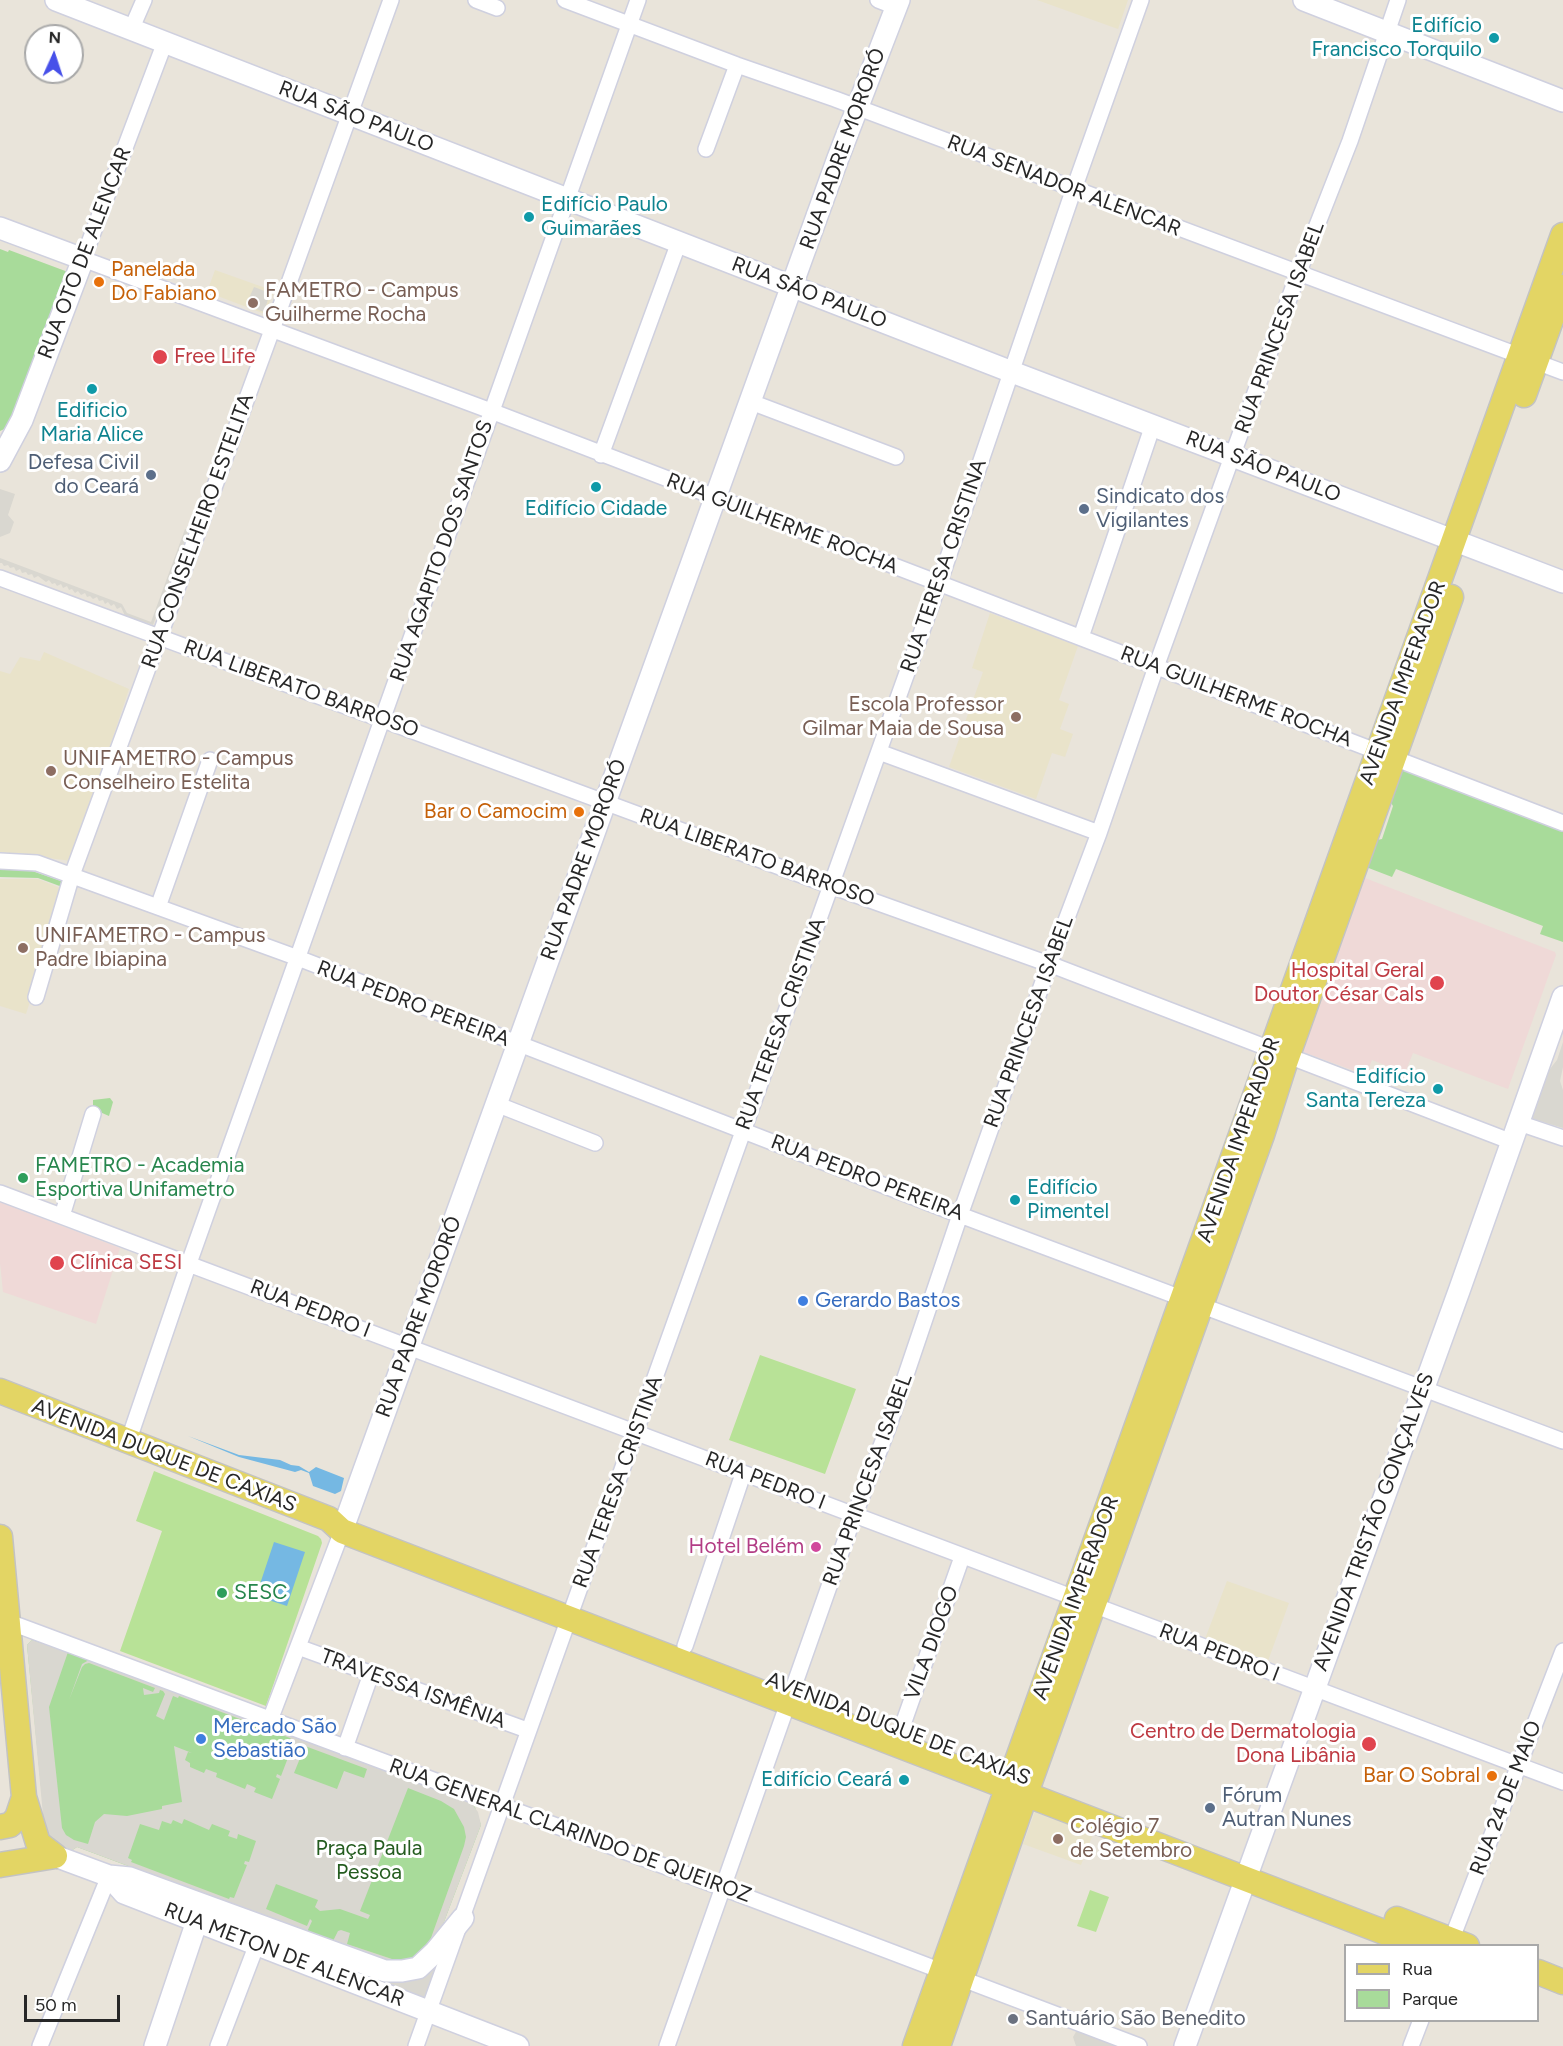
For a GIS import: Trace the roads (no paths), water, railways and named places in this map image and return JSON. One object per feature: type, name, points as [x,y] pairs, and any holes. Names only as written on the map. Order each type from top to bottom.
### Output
[{"type":"main road","name":"AVENIDA IMPERADOR","points":[[915,2046],[952,1975],[1191,1302],[1262,1135],[1279,1052],[1528,359],[1563,235]]},
{"type":"main road","name":"AVENIDA IMPERADOR","points":[[1528,359],[1563,287]]},
{"type":"main road","name":"AVENIDA DUQUE DE CAXIAS","points":[[0,1394],[1249,1871],[1456,1944]]},
{"type":"main road","points":[[0,1538],[4,1619],[24,1797],[38,1843],[55,1856]]},
{"type":"main road","name":"AVENIDA DUQUE DE CAXIAS","points":[[571,1612],[685,1646],[791,1695],[901,1730],[1020,1783]]},
{"type":"main road","points":[[0,1827],[10,1825],[17,1818],[24,1797]]},
{"type":"main road","points":[[0,1865],[55,1856]]},
{"type":"main road","name":"AVENIDA DUQUE DE CAXIAS","points":[[1249,1871],[1415,1944]]},
{"type":"main road","points":[[1539,1972],[1563,1982]]},
{"type":"main road","name":"AVENIDA IMPERADOR","points":[[938,2046],[952,1975]]},
{"type":"main road","points":[[1539,1990],[1563,2000]]},
{"type":"street","name":"RUA SÃO PAULO","points":[[56,0],[1012,372],[1563,582]]},
{"type":"street","points":[[131,30],[144,0]]},
{"type":"street","name":"RUA CONSELHEIRO ESTELITA","points":[[36,997],[72,875],[391,0]]},
{"type":"street","points":[[476,0],[497,8]]},
{"type":"street","name":"RUA SENADOR ALENCAR","points":[[565,0],[1563,372]]},
{"type":"street","name":"RUA AGAPITO DOS SANTOS","points":[[128,1442],[189,1263],[384,720],[491,411],[638,0]]},
{"type":"street","name":"RUA TERESA CRISTINA","points":[[416,2046],[463,1918],[527,1730],[636,1432],[939,583],[1141,0]]},
{"type":"street","points":[[1304,0],[1563,101]]},
{"type":"street","name":"RUA PRINCESA ISABEL","points":[[667,2046],[891,1417],[960,1215],[1099,833],[1232,455],[1298,274],[1350,141],[1398,0]]},
{"type":"street","name":"RUA PADRE MORORÓ","points":[[270,1720],[298,1647],[339,1522],[408,1346],[715,498],[759,405],[792,286],[857,107],[891,2]]},
{"type":"street","name":"RUA OTO DE ALENCAR","points":[[3,449],[22,420],[165,42]]},
{"type":"street","points":[[706,149],[736,65]]},
{"type":"street","name":"RUA GUILHERME ROCHA","points":[[0,228],[491,411],[1563,823]]},
{"type":"street","points":[[602,455],[679,242]]},
{"type":"street","points":[[759,405],[896,457]]},
{"type":"street","points":[[1081,638],[1153,425]]},
{"type":"street","name":"RUA LIBERATO BARROSO","points":[[0,578],[831,886],[1050,964],[1279,1052],[1515,1132],[1563,1138]]},
{"type":"street","points":[[879,752],[1099,833]]},
{"type":"street","points":[[158,907],[210,760]]},
{"type":"street","name":"RUA PEDRO PEREIRA","points":[[0,861],[37,863],[298,958],[960,1215],[1563,1441]]},
{"type":"street","name":"AVENIDA TRISTÃO GONÇALVES","points":[[1185,2046],[1563,998]]},
{"type":"street","points":[[496,1104],[595,1143]]},
{"type":"street","points":[[62,1216],[93,1114]]},
{"type":"street","name":"RUA PEDRO I","points":[[0,1193],[1563,1782]]},
{"type":"street","points":[[685,1646],[743,1474]]},
{"type":"street","name":"VILA DIOGO","points":[[901,1730],[962,1557]]},
{"type":"street","name":"RUA GENERAL CLARINDO DE QUEIROZ","points":[[4,1619],[1139,2046]]},
{"type":"street","name":"TRAVESSA ISMÊNIA","points":[[298,1647],[527,1730]]},
{"type":"street","name":"RUA 24 DE MAIO","points":[[1456,1944],[1519,1766],[1563,1651]]},
{"type":"street","points":[[345,1748],[371,1674]]},
{"type":"street","name":"RUA METON DE ALENCAR","points":[[55,1856],[108,1876],[124,1893],[518,2046]]},
{"type":"street","points":[[40,2046],[108,1876],[130,1878],[385,1971],[418,1968],[435,1952],[463,1918]]},
{"type":"street","points":[[154,2046],[197,1921]]},
{"type":"street","points":[[218,2046],[257,1944]]},
{"type":"street","points":[[1411,2046],[1420,2022]]},
{"type":"water","points":[[188,1436],[239,1455],[280,1460],[309,1472],[316,1467],[344,1478],[341,1491],[335,1494],[313,1486],[309,1473],[301,1470],[295,1472],[239,1457]]},
{"type":"water","points":[[274,1542],[305,1552],[287,1606],[256,1596]]},
{"type":"place","name":"Edifício Francisco Torquilo","points":[[1494,38]]},
{"type":"place","name":"Edifício Paulo Guimarães","points":[[529,217]]},
{"type":"place","name":"Panelada Do Fabiano","points":[[99,282]]},
{"type":"place","name":"FAMETRO - Campus Guilherme Rocha","points":[[253,303]]},
{"type":"place","name":"Free Life","points":[[160,357]]},
{"type":"place","name":"Edificio Maria Alice","points":[[92,389]]},
{"type":"place","name":"Defesa Civil do Ceará","points":[[151,475]]},
{"type":"place","name":"Edifício Cidade","points":[[596,487]]},
{"type":"place","name":"Sindicato dos Vigilantes","points":[[1084,509]]},
{"type":"place","name":"Escola Professor Gilmar Maia de Sousa","points":[[1016,717]]},
{"type":"place","name":"UNIFAMETRO - Campus Conselheiro Estelita","points":[[51,771]]},
{"type":"place","name":"Bar o Camocim","points":[[579,812]]},
{"type":"place","name":"UNIFAMETRO - Campus Padre Ibiapina","points":[[23,948]]},
{"type":"place","name":"Hospital Geral Doutor César Cals","points":[[1437,983]]},
{"type":"place","name":"Edifício Santa Tereza","points":[[1438,1089]]},
{"type":"place","name":"FAMETRO - Academia Esportiva Unifametro","points":[[23,1178]]},
{"type":"place","name":"Edifício Pimentel","points":[[1015,1200]]},
{"type":"place","name":"Clínica SESI","points":[[57,1263]]},
{"type":"place","name":"Gerardo Bastos","points":[[803,1301]]},
{"type":"place","name":"Hotel Belém","points":[[816,1547]]},
{"type":"place","name":"SESC","points":[[222,1593]]},
{"type":"place","name":"Mercado São Sebastião","points":[[201,1739]]},
{"type":"place","name":"Centro de Dermatologia Dona Libânia","points":[[1369,1744]]},
{"type":"place","name":"Bar O Sobral","points":[[1492,1776]]},
{"type":"place","name":"Edifício Ceará","points":[[904,1780]]},
{"type":"place","name":"Fórum Autran Nunes","points":[[1210,1808]]},
{"type":"place","name":"Colégio 7 de Setembro","points":[[1058,1839]]},
{"type":"place","name":"Santuário São Benedito","points":[[1013,2019]]},
{"type":"park label","name":"Praça Paula Pessoa","points":[[369,1861]]}]
